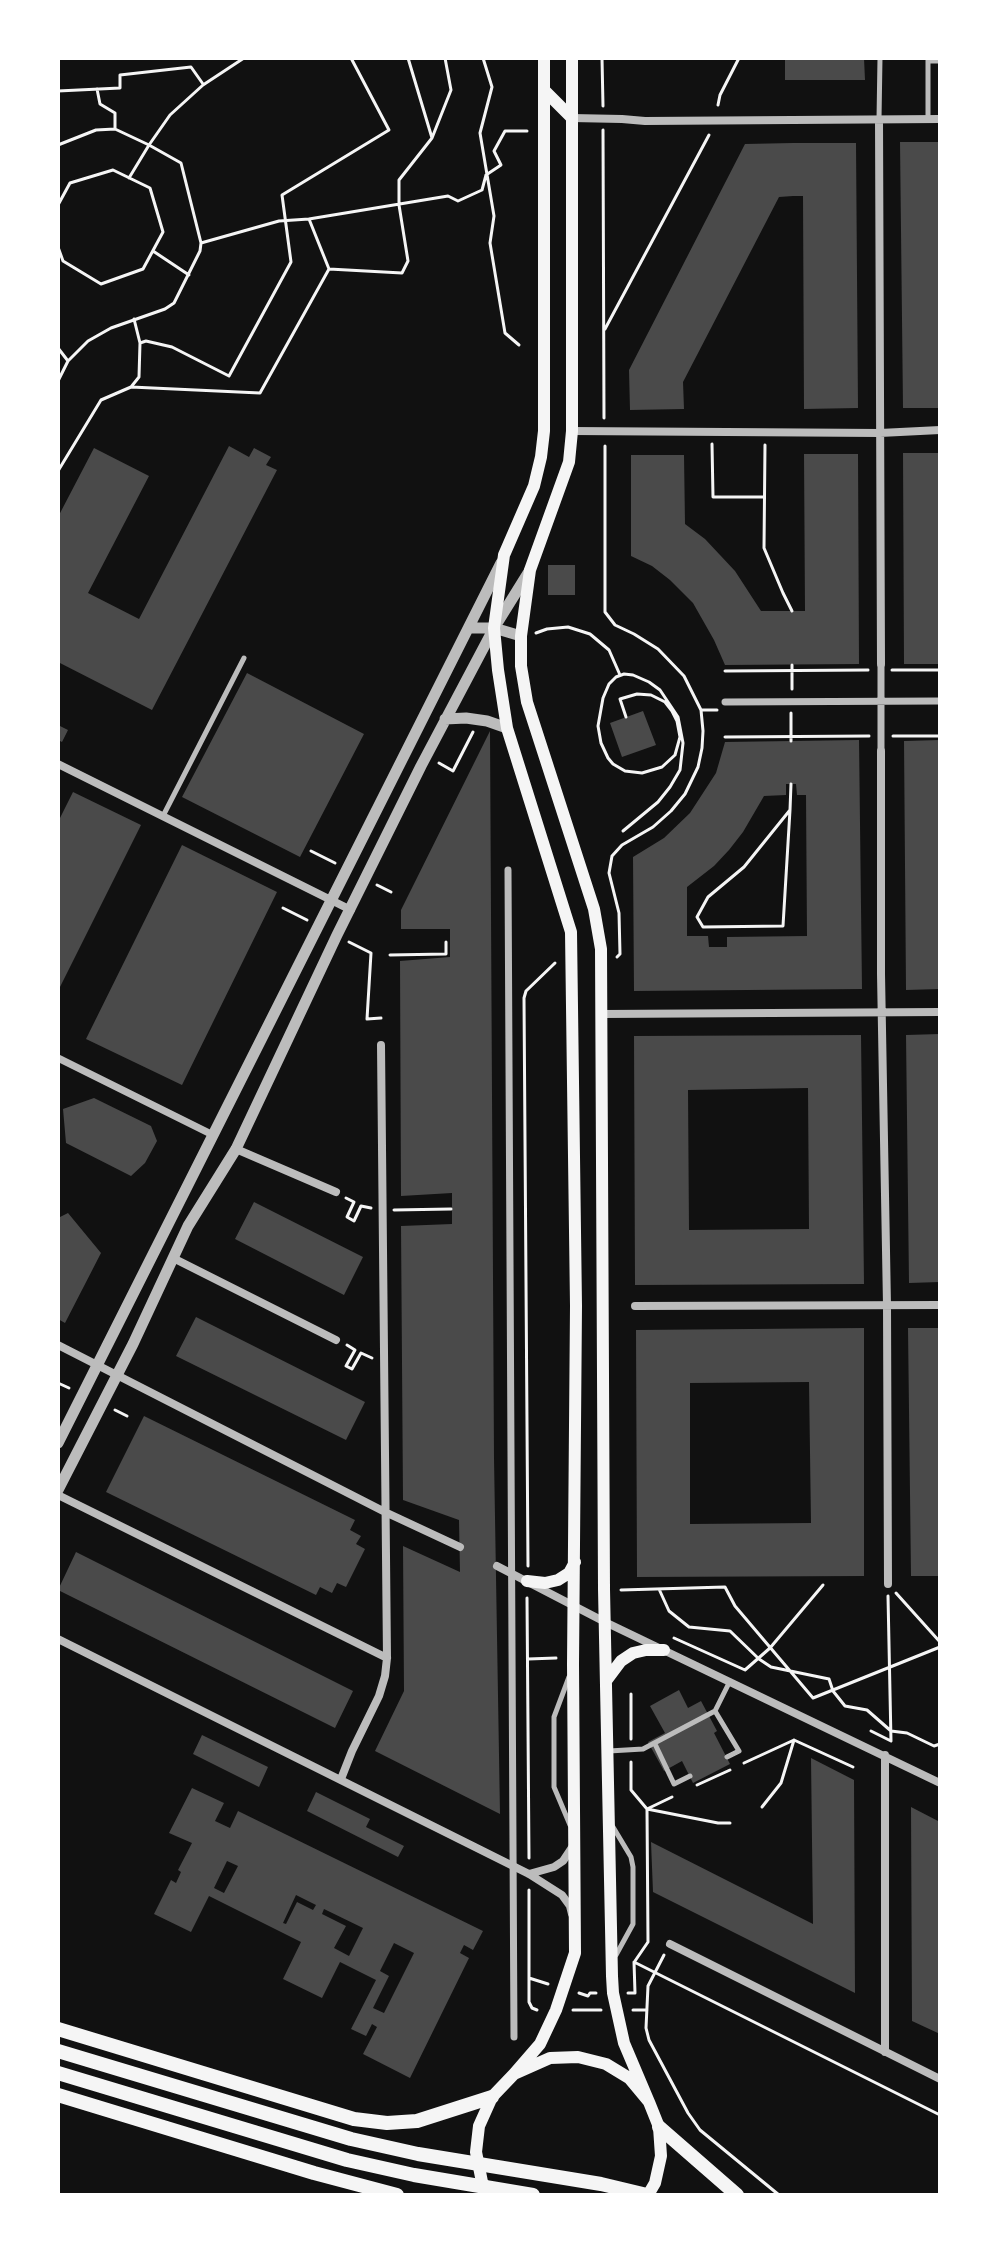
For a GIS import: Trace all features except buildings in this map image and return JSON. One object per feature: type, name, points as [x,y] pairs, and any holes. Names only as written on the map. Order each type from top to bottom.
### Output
[{"type":"main road","points":[[490,2195],[482,2182],[476,2152],[479,2126],[492,2097],[540,2044],[556,2010],[575,1953],[573,1664],[576,1306],[571,932],[507,728],[494,628],[504,555],[534,486],[544,431],[544,58]]},
{"type":"main road","points":[[58,2051],[351,2139],[418,2154],[601,2184],[648,2195],[655,2183],[661,2156],[659,2127],[624,2043],[612,1976],[605,1622],[601,949],[596,920],[527,702],[521,666],[530,570],[569,462],[572,431],[572,58]]},
{"type":"main road","points":[[545,91],[572,118]]},
{"type":"main road","points":[[527,1581],[545,1583],[558,1580],[569,1573],[575,1562]]},
{"type":"main road","points":[[606,1681],[621,1661],[633,1653],[664,1650]]},
{"type":"main road","points":[[58,2029],[354,2119],[387,2123],[417,2121],[492,2097]]},
{"type":"main road","points":[[514,2074],[550,2058],[578,2057],[606,2064],[629,2078],[649,2102]]},
{"type":"main road","points":[[58,2073],[347,2160],[533,2195]]},
{"type":"main road","points":[[58,2095],[397,2195]]},
{"type":"main road","points":[[659,2127],[737,2195]]},
{"type":"street","points":[[572,118],[716,121],[940,119]]},
{"type":"street","points":[[879,120],[882,1012],[888,1584]]},
{"type":"street","points":[[572,431],[880,433],[940,430]]},
{"type":"street","points":[[58,1443],[504,555]]},
{"type":"street","points":[[387,1658],[58,1493],[188,1226],[236,1149],[445,719],[494,628],[530,570]]},
{"type":"street","points":[[469,628],[494,628],[526,636]]},
{"type":"street","points":[[725,702],[940,701]]},
{"type":"street","points":[[445,719],[487,721],[507,728]]},
{"type":"street","points":[[59,768],[351,910]]},
{"type":"street","points":[[508,870],[514,2037]]},
{"type":"street","points":[[602,1014],[940,1012]]},
{"type":"street","points":[[341,1779],[379,1696],[387,1658],[381,1045]]},
{"type":"street","points":[[58,1058],[213,1135]]},
{"type":"street","points":[[236,1149],[336,1192]]},
{"type":"street","points":[[173,1258],[336,1340]]},
{"type":"street","points":[[635,1306],[940,1305]]},
{"type":"street","points":[[58,1345],[385,1512],[460,1547]]},
{"type":"street","points":[[497,1566],[605,1622],[940,1783]]},
{"type":"street","points":[[58,1639],[529,1874],[566,1900],[575,1925]]},
{"type":"street","points":[[885,1755],[885,2052]]},
{"type":"street","points":[[529,1874],[563,1861],[570,1854],[574,1838]]},
{"type":"street","points":[[670,1944],[940,2079]]},
{"type":"lane","points":[[879,120],[880,58]]},
{"type":"lane","points":[[928,119],[928,59],[940,61]]},
{"type":"lane","points":[[163,816],[244,658]]},
{"type":"lane","points":[[573,1664],[554,1717],[554,1787],[574,1838]]},
{"type":"lane","points":[[608,1752],[643,1749],[715,1711],[730,1681]]},
{"type":"lane","points":[[715,1711],[739,1751],[727,1757]]},
{"type":"lane","points":[[655,1744],[674,1784],[690,1776]]},
{"type":"lane","points":[[609,1811],[616,1832],[631,1857],[634,1913],[630,1932],[617,1954],[612,1976]]},
{"type":"path","points":[[129,178],[170,115],[203,85],[244,58]]},
{"type":"path","points":[[140,343],[146,341],[172,347],[229,376],[291,262],[282,195],[389,130],[351,58]]},
{"type":"path","points":[[408,58],[432,138]]},
{"type":"path","points":[[329,269],[402,273],[408,261],[399,205],[399,180],[432,138],[451,90],[445,58]]},
{"type":"path","points":[[483,58],[492,87],[480,133],[494,216],[490,243],[505,333],[519,345]]},
{"type":"path","points":[[603,331],[716,121],[720,95],[739,58]]},
{"type":"path","points":[[58,91],[120,88],[120,75],[191,67],[203,85]]},
{"type":"path","points":[[97,89],[100,104],[115,113],[115,129]]},
{"type":"path","points":[[58,145],[96,130],[115,129],[181,163],[201,243],[174,303],[111,328],[88,341],[68,361],[58,381]]},
{"type":"path","points":[[201,243],[279,221],[309,219],[448,196],[458,201],[482,190],[486,175],[501,165],[494,151],[505,131],[544,131]]},
{"type":"path","points":[[58,247],[63,261],[101,284],[143,269],[163,232],[150,188],[113,170],[70,183],[59,202]]},
{"type":"path","points":[[309,219],[329,269]]},
{"type":"path","points":[[153,251],[189,275]]},
{"type":"path","points":[[58,471],[101,400],[131,387],[260,393],[329,269]]},
{"type":"path","points":[[131,387],[139,377],[140,343],[134,319]]},
{"type":"path","points":[[58,348],[68,361]]},
{"type":"path","points":[[712,432],[713,497],[765,497]]},
{"type":"path","points":[[765,432],[764,548],[792,611]]},
{"type":"path","points":[[526,636],[553,628],[568,627],[582,631],[609,650],[620,675]]},
{"type":"path","points":[[725,671],[881,667],[940,670]]},
{"type":"path","points":[[623,831],[658,802],[670,787],[680,770],[683,743],[678,717],[660,690],[638,676],[620,675],[609,684],[598,716],[601,743],[608,758],[618,768],[632,773],[657,770],[667,764],[678,750],[680,737],[677,721],[669,706],[655,696],[637,694],[620,699],[626,717]]},
{"type":"path","points":[[453,771],[477,725]]},
{"type":"path","points":[[725,737],[940,736]]},
{"type":"path","points":[[790,810],[744,867],[708,897],[697,917],[703,927],[783,926],[790,810],[791,784]]},
{"type":"path","points":[[390,955],[446,954],[446,942]]},
{"type":"path","points":[[370,979],[367,1019],[381,1018]]},
{"type":"path","points":[[354,1202],[347,1217],[354,1221],[361,1206],[381,1210],[451,1209]]},
{"type":"path","points":[[336,1340],[355,1350],[346,1366],[352,1369],[361,1353],[383,1363]]},
{"type":"path","points":[[621,1590],[725,1587],[735,1606],[813,1698],[940,1644],[888,1584]]},
{"type":"path","points":[[871,1731],[891,1741],[888,1584]]},
{"type":"path","points":[[670,1636],[745,1670],[770,1648],[823,1585]]},
{"type":"path","points":[[658,1589],[669,1611],[689,1627],[730,1631],[771,1667],[829,1679],[833,1691],[845,1706],[867,1710],[891,1731],[907,1733],[934,1746],[940,1744]]},
{"type":"path","points":[[512,1659],[560,1658]]},
{"type":"path","points":[[631,1694],[631,1790],[647,1809],[730,1823]]},
{"type":"path","points":[[762,1807],[781,1783],[794,1740]]},
{"type":"path","points":[[687,1790],[794,1740],[853,1767]]},
{"type":"path","points":[[647,1809],[674,1796]]},
{"type":"path","points":[[670,1944],[648,1986],[647,2033],[700,2130],[779,2195]]},
{"type":"path","points":[[628,1993],[635,1993],[634,1962],[940,2115]]},
{"type":"path","points":[[513,1974],[553,1985]]},
{"type":"path","points":[[579,1993],[588,1996],[590,1993],[601,1993]]}]
